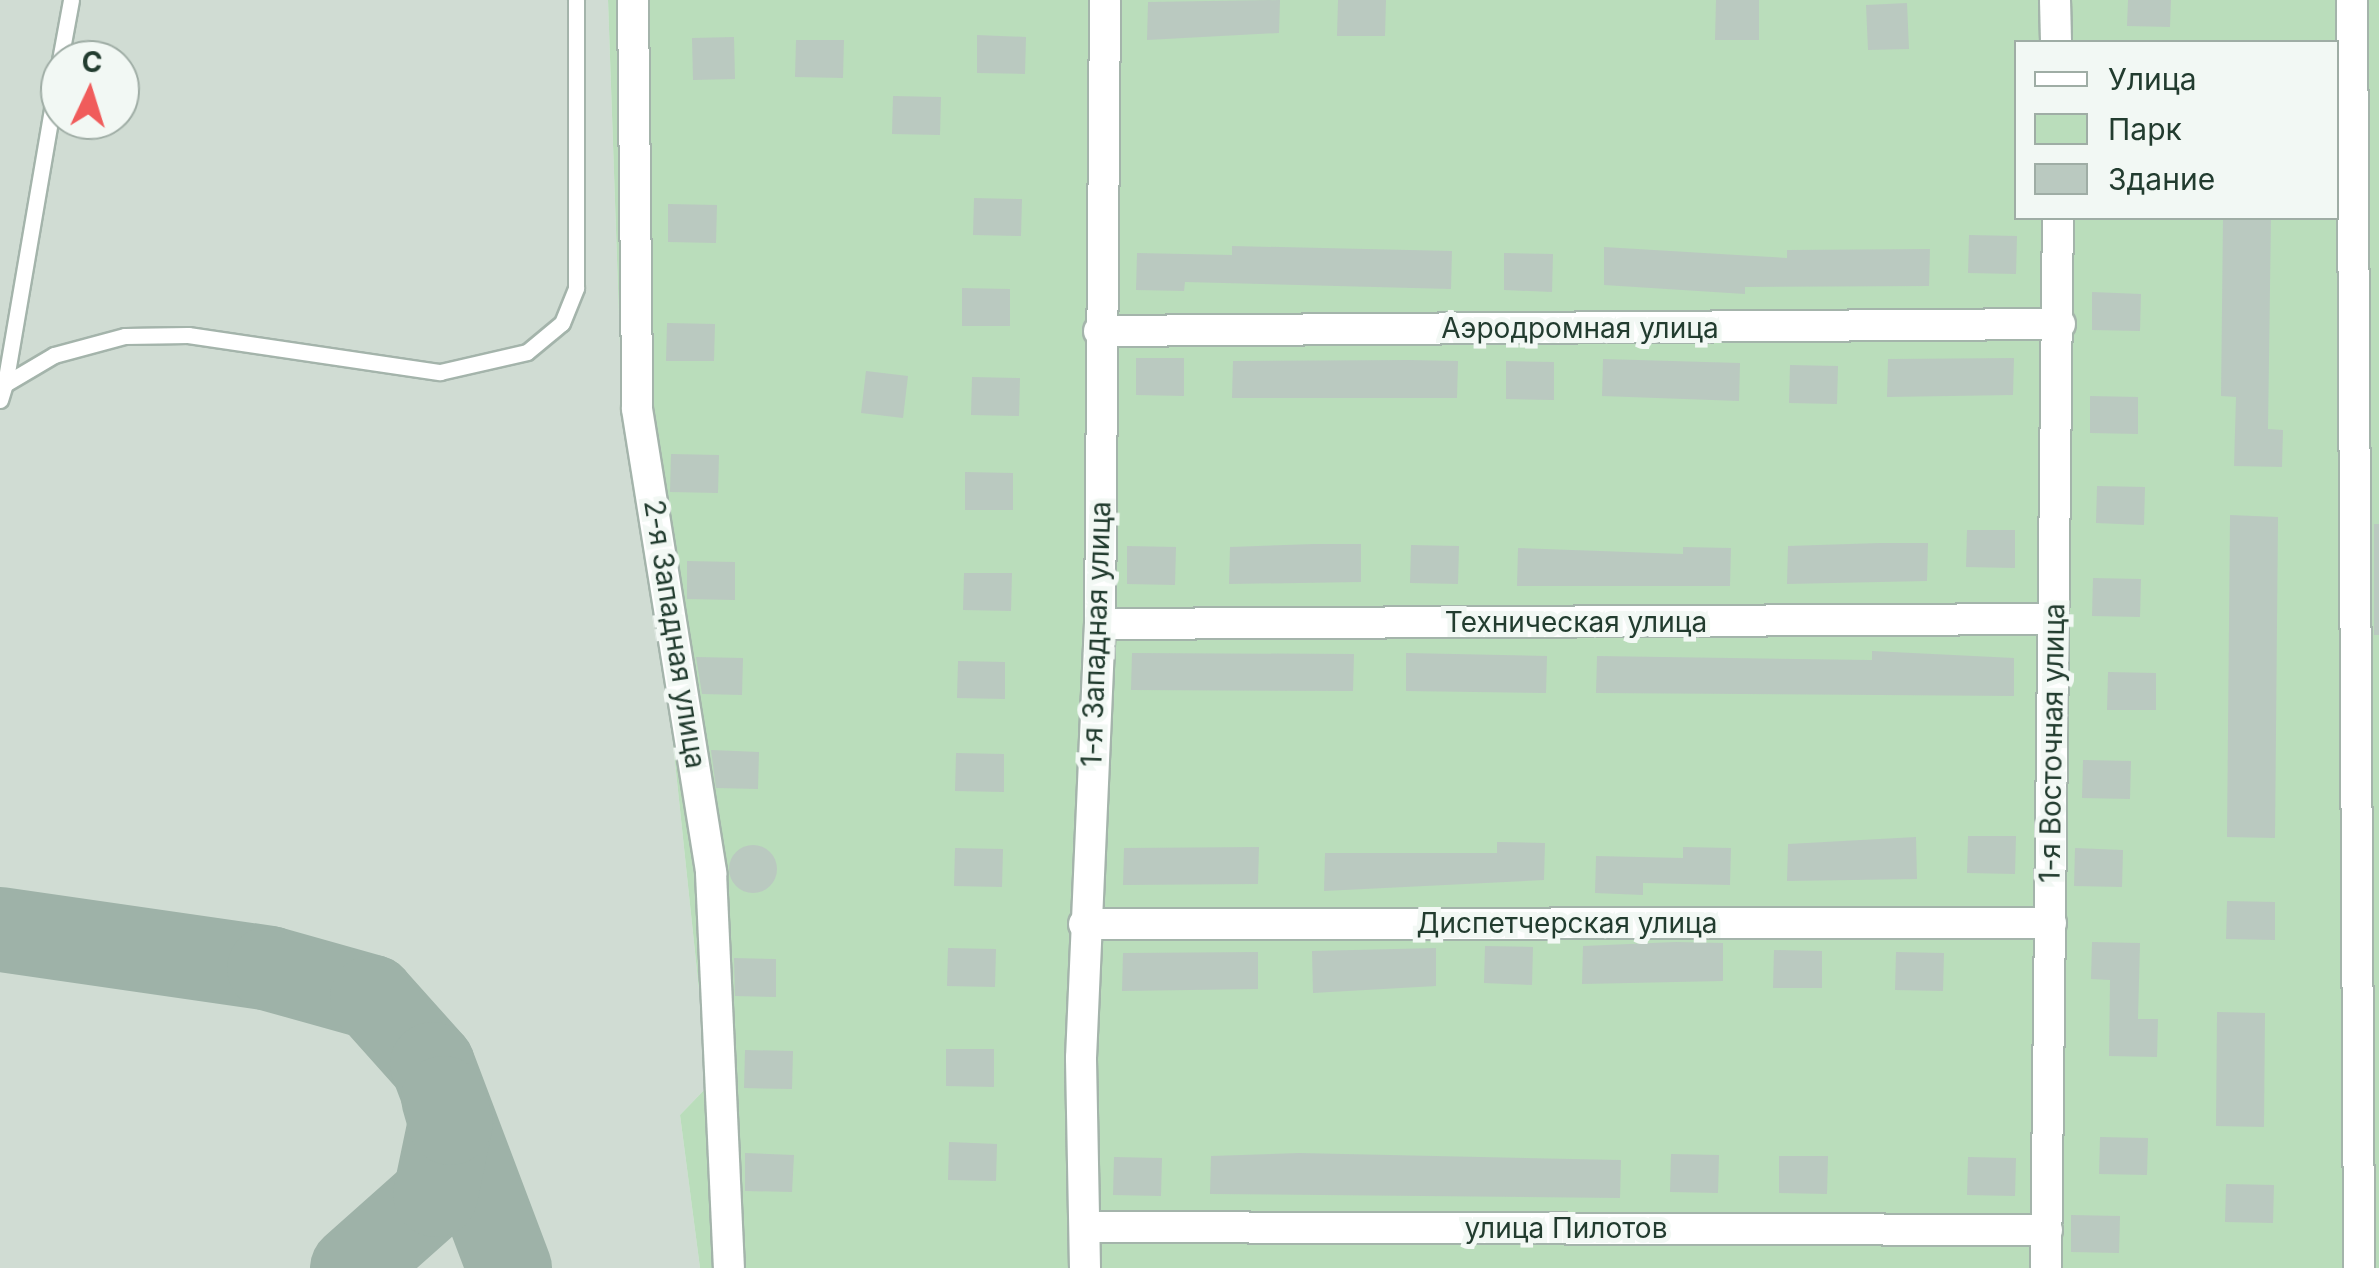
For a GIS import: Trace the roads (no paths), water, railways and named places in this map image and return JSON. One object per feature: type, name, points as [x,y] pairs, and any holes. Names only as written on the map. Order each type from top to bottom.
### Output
[{"type":"street","name":"2-я Западная улица","points":[[634,0],[637,409],[711,873],[729,1268]]},
{"type":"street","name":"1-я Западная улица","points":[[1085,1268],[1084,924],[1100,624],[1105,0]]},
{"type":"street","points":[[2055,0],[2056,40]]},
{"type":"street","points":[[2352,0],[2359,1268]]},
{"type":"street","name":"1-я Восточная улица","points":[[2046,1268],[2060,324],[2058,220]]},
{"type":"street","name":"Аэродромная улица","points":[[1100,331],[2060,324]]},
{"type":"street","name":"Техническая улица","points":[[1100,624],[2053,619]]},
{"type":"street","name":"Диспетчерская улица","points":[[1084,924],[2050,922]]},
{"type":"street","name":"улица Пилотов","points":[[1085,1227],[2047,1230]]},
{"type":"lane","points":[[64,40],[71,0]]},
{"type":"lane","points":[[2,392],[54,355],[125,336],[188,335],[440,372],[528,352],[562,323],[576,288],[576,0]]},
{"type":"lane","points":[[2,392],[46,140]]}]
